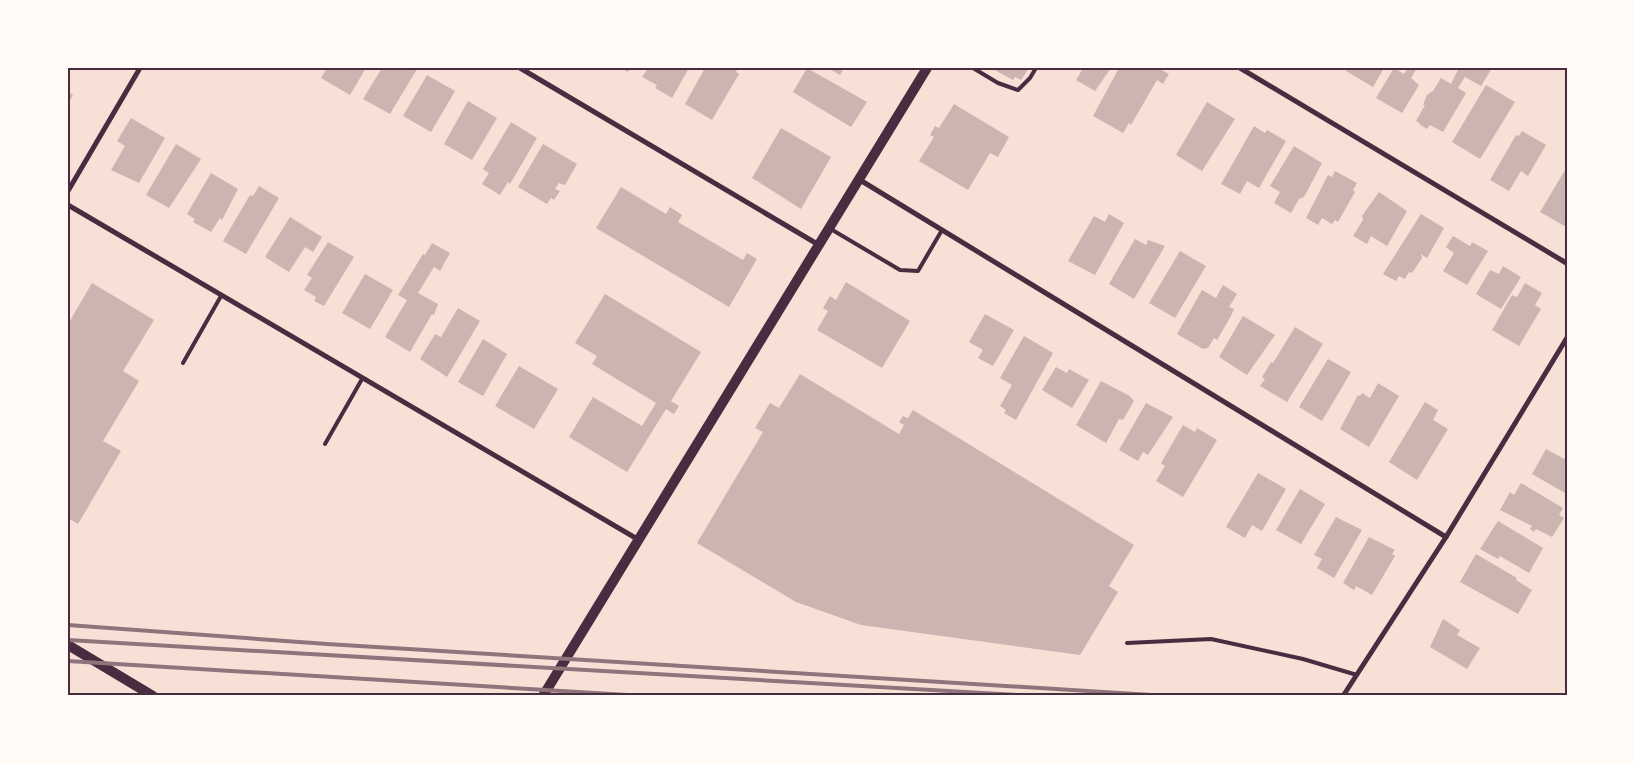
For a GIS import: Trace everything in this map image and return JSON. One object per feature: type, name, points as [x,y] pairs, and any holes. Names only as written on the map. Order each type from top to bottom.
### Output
[{"type":"main road","points":[[543,696],[927,68]]},
{"type":"main road","points":[[68,645],[153,696]]},
{"type":"street","points":[[68,191],[140,68]]},
{"type":"street","points":[[520,68],[819,245]]},
{"type":"street","points":[[1240,68],[1568,264]]},
{"type":"street","points":[[860,180],[1446,537]]},
{"type":"street","points":[[68,205],[639,540]]},
{"type":"street","points":[[1343,696],[1446,537],[1568,336]]},
{"type":"lane","points":[[973,68],[998,83],[1018,90],[1030,78],[1036,68]]},
{"type":"lane","points":[[830,228],[900,270],[918,271],[942,230]]},
{"type":"lane","points":[[183,363],[221,296]]},
{"type":"lane","points":[[325,444],[362,379]]},
{"type":"lane","points":[[1127,643],[1211,640],[1303,659],[1357,675]]},
{"type":"building","points":[[327,68],[366,68],[350,95],[321,78]]},
{"type":"building","points":[[382,68],[417,69],[390,114],[363,99]]},
{"type":"building","points":[[620,68],[631,68],[628,72]]},
{"type":"building","points":[[648,68],[689,68],[672,98],[655,88],[657,85],[642,77]]},
{"type":"building","points":[[705,68],[738,68],[736,72],[739,74],[712,120],[685,104]]},
{"type":"building","points":[[807,68],[867,102],[851,127],[793,92]]},
{"type":"building","points":[[828,68],[844,68],[840,75]]},
{"type":"building","points":[[991,68],[1029,68],[1021,80],[1015,77],[1013,80]]},
{"type":"building","points":[[1078,68],[1111,68],[1095,91],[1076,80],[1082,70]]},
{"type":"building","points":[[1119,68],[1158,68],[1169,74],[1163,84],[1157,80],[1131,125],[1129,123],[1123,133],[1093,116]]},
{"type":"building","points":[[1348,68],[1384,68],[1373,87],[1346,71]]},
{"type":"building","points":[[1394,68],[1404,74],[1408,68],[1417,68],[1411,78],[1419,85],[1402,113],[1376,98]]},
{"type":"building","points":[[1459,68],[1492,68],[1481,86],[1465,77],[1458,88],[1466,93],[1443,132],[1430,125],[1427,129],[1416,121],[1425,105],[1423,105],[1427,95],[1433,91],[1441,78],[1451,84]]},
{"type":"building","points":[[427,75],[455,91],[431,132],[403,116]]},
{"type":"building","points":[[1486,85],[1515,102],[1480,159],[1452,142]]},
{"type":"building","points":[[68,92],[73,95],[68,104]]},
{"type":"building","points":[[468,101],[497,118],[472,160],[444,144]]},
{"type":"building","points":[[1207,102],[1235,119],[1202,171],[1176,155]]},
{"type":"building","points":[[954,104],[1009,137],[998,157],[990,153],[968,190],[919,161],[934,137],[930,135],[935,126],[939,128]]},
{"type":"building","points":[[131,118],[165,138],[139,183],[111,170],[125,146],[117,141]]},
{"type":"building","points":[[511,122],[537,138],[510,184],[508,182],[500,195],[482,184],[489,173],[483,169]]},
{"type":"building","points":[[1254,126],[1265,133],[1267,130],[1286,141],[1259,188],[1247,181],[1240,194],[1221,184]]},
{"type":"building","points":[[781,128],[831,157],[801,209],[752,178]]},
{"type":"building","points":[[1522,131],[1546,145],[1528,176],[1521,171],[1509,191],[1490,180],[1516,135],[1519,136]]},
{"type":"building","points":[[176,144],[201,159],[169,208],[146,195]]},
{"type":"building","points":[[543,144],[577,164],[565,185],[559,183],[555,189],[560,191],[554,200],[551,198],[547,204],[518,187]]},
{"type":"building","points":[[1294,146],[1322,163],[1304,197],[1299,199],[1291,213],[1274,203],[1280,192],[1270,186]]},
{"type":"building","points":[[1568,165],[1568,228],[1540,212]]},
{"type":"building","points":[[1335,171],[1357,183],[1353,190],[1355,192],[1338,222],[1335,220],[1332,224],[1322,218],[1318,225],[1306,218],[1328,175],[1332,177]]},
{"type":"building","points":[[211,173],[238,189],[222,220],[220,218],[211,232],[193,222],[195,219],[187,214]]},
{"type":"building","points":[[259,186],[279,198],[246,254],[223,241],[250,195],[253,196]]},
{"type":"building","points":[[621,187],[666,214],[670,207],[682,215],[678,222],[743,260],[747,253],[757,259],[729,307],[596,228]]},
{"type":"building","points":[[1379,192],[1407,211],[1387,246],[1371,236],[1367,244],[1353,236],[1363,220],[1362,216]]},
{"type":"building","points":[[1109,214],[1124,223],[1095,275],[1068,261],[1094,216],[1105,222]]},
{"type":"building","points":[[1421,214],[1444,228],[1427,258],[1421,254],[1422,258],[1412,273],[1409,272],[1405,279],[1399,276],[1396,281],[1383,274]]},
{"type":"building","points":[[290,217],[322,237],[313,252],[305,247],[289,272],[265,257]]},
{"type":"building","points":[[1453,236],[1470,246],[1472,242],[1488,251],[1467,285],[1443,271],[1454,253],[1446,247]]},
{"type":"building","points":[[1135,239],[1146,245],[1148,240],[1165,246],[1134,299],[1109,284]]},
{"type":"building","points":[[328,242],[354,257],[324,306],[314,301],[316,297],[304,290],[312,278],[307,275]]},
{"type":"building","points":[[432,243],[450,253],[440,271],[434,267],[418,293],[438,304],[434,315],[432,314],[410,352],[385,337],[407,300],[398,295],[423,254],[425,255]]},
{"type":"building","points":[[1180,251],[1206,266],[1175,318],[1149,303]]},
{"type":"building","points":[[1503,266],[1521,277],[1501,309],[1476,294],[1490,270],[1499,274]]},
{"type":"building","points":[[365,274],[393,290],[370,329],[342,313]]},
{"type":"building","points":[[846,282],[910,321],[882,368],[817,330],[828,311],[823,308],[830,296],[836,300]]},
{"type":"building","points":[[92,283],[154,320],[123,371],[139,381],[103,441],[121,451],[78,524],[68,518],[68,324]]},
{"type":"building","points":[[1525,283],[1542,293],[1535,305],[1541,309],[1519,346],[1492,330],[1512,295],[1517,297]]},
{"type":"building","points":[[1223,285],[1237,294],[1229,307],[1234,309],[1231,316],[1217,340],[1214,338],[1208,348],[1203,349],[1177,334],[1202,290],[1216,298]]},
{"type":"building","points":[[605,294],[701,352],[671,401],[679,406],[674,414],[666,409],[627,472],[569,437],[593,397],[642,426],[656,403],[592,364],[597,356],[575,343]]},
{"type":"building","points":[[458,308],[480,321],[447,377],[420,359],[435,334],[441,337]]},
{"type":"building","points":[[985,314],[1014,330],[993,366],[978,358],[983,350],[969,342]]},
{"type":"building","points":[[1243,316],[1275,335],[1247,375],[1219,357]]},
{"type":"building","points":[[1295,327],[1323,344],[1287,402],[1260,386],[1265,379],[1262,377]]},
{"type":"building","points":[[1024,336],[1053,353],[1016,420],[1004,413],[1006,410],[1000,406],[1012,385],[1000,378]]},
{"type":"building","points":[[483,339],[507,354],[483,396],[458,382]]},
{"type":"building","points":[[1328,359],[1351,372],[1322,421],[1299,407]]},
{"type":"building","points":[[519,366],[558,389],[534,429],[495,406]]},
{"type":"building","points":[[1056,367],[1067,373],[1069,369],[1089,380],[1072,408],[1042,390]]},
{"type":"building","points":[[800,374],[899,434],[904,425],[899,422],[903,416],[908,418],[913,410],[1134,545],[1109,586],[1118,592],[1080,655],[861,625],[796,602],[697,543],[763,432],[755,428],[770,403],[779,408]]},
{"type":"building","points":[[1101,381],[1130,396],[1134,401],[1123,420],[1119,419],[1106,443],[1076,425]]},
{"type":"building","points":[[1378,383],[1399,396],[1369,447],[1340,429],[1358,395],[1360,396],[1362,393],[1370,398]]},
{"type":"building","points":[[1425,402],[1438,410],[1433,420],[1448,429],[1417,480],[1389,462]]},
{"type":"building","points":[[1146,403],[1173,417],[1148,455],[1143,452],[1138,461],[1119,450]]},
{"type":"building","points":[[1183,425],[1195,432],[1197,428],[1217,440],[1183,497],[1156,481],[1165,466],[1161,463]]},
{"type":"building","points":[[1546,449],[1568,461],[1568,488],[1565,493],[1532,474]]},
{"type":"building","points":[[1258,473],[1286,489],[1262,531],[1252,525],[1245,538],[1226,527]]},
{"type":"building","points":[[1521,483],[1563,508],[1559,515],[1564,518],[1552,537],[1536,529],[1534,532],[1530,529],[1532,526],[1500,510],[1510,492],[1514,495]]},
{"type":"building","points":[[1300,489],[1325,504],[1301,544],[1276,530]]},
{"type":"building","points":[[1336,517],[1362,530],[1334,578],[1317,568],[1322,559],[1314,555]]},
{"type":"building","points":[[1498,521],[1543,548],[1529,573],[1500,556],[1498,559],[1480,549]]},
{"type":"building","points":[[1369,537],[1395,550],[1392,554],[1395,556],[1372,595],[1356,586],[1354,590],[1343,583]]},
{"type":"building","points":[[1476,554],[1517,578],[1516,580],[1532,590],[1518,614],[1460,582]]},
{"type":"building","points":[[1443,619],[1460,630],[1457,635],[1480,648],[1467,669],[1430,647]]},
{"type":"railway","points":[[68,625],[327,644],[1168,696]]},
{"type":"railway","points":[[68,640],[1034,696]]},
{"type":"railway","points":[[68,661],[644,696]]}]
